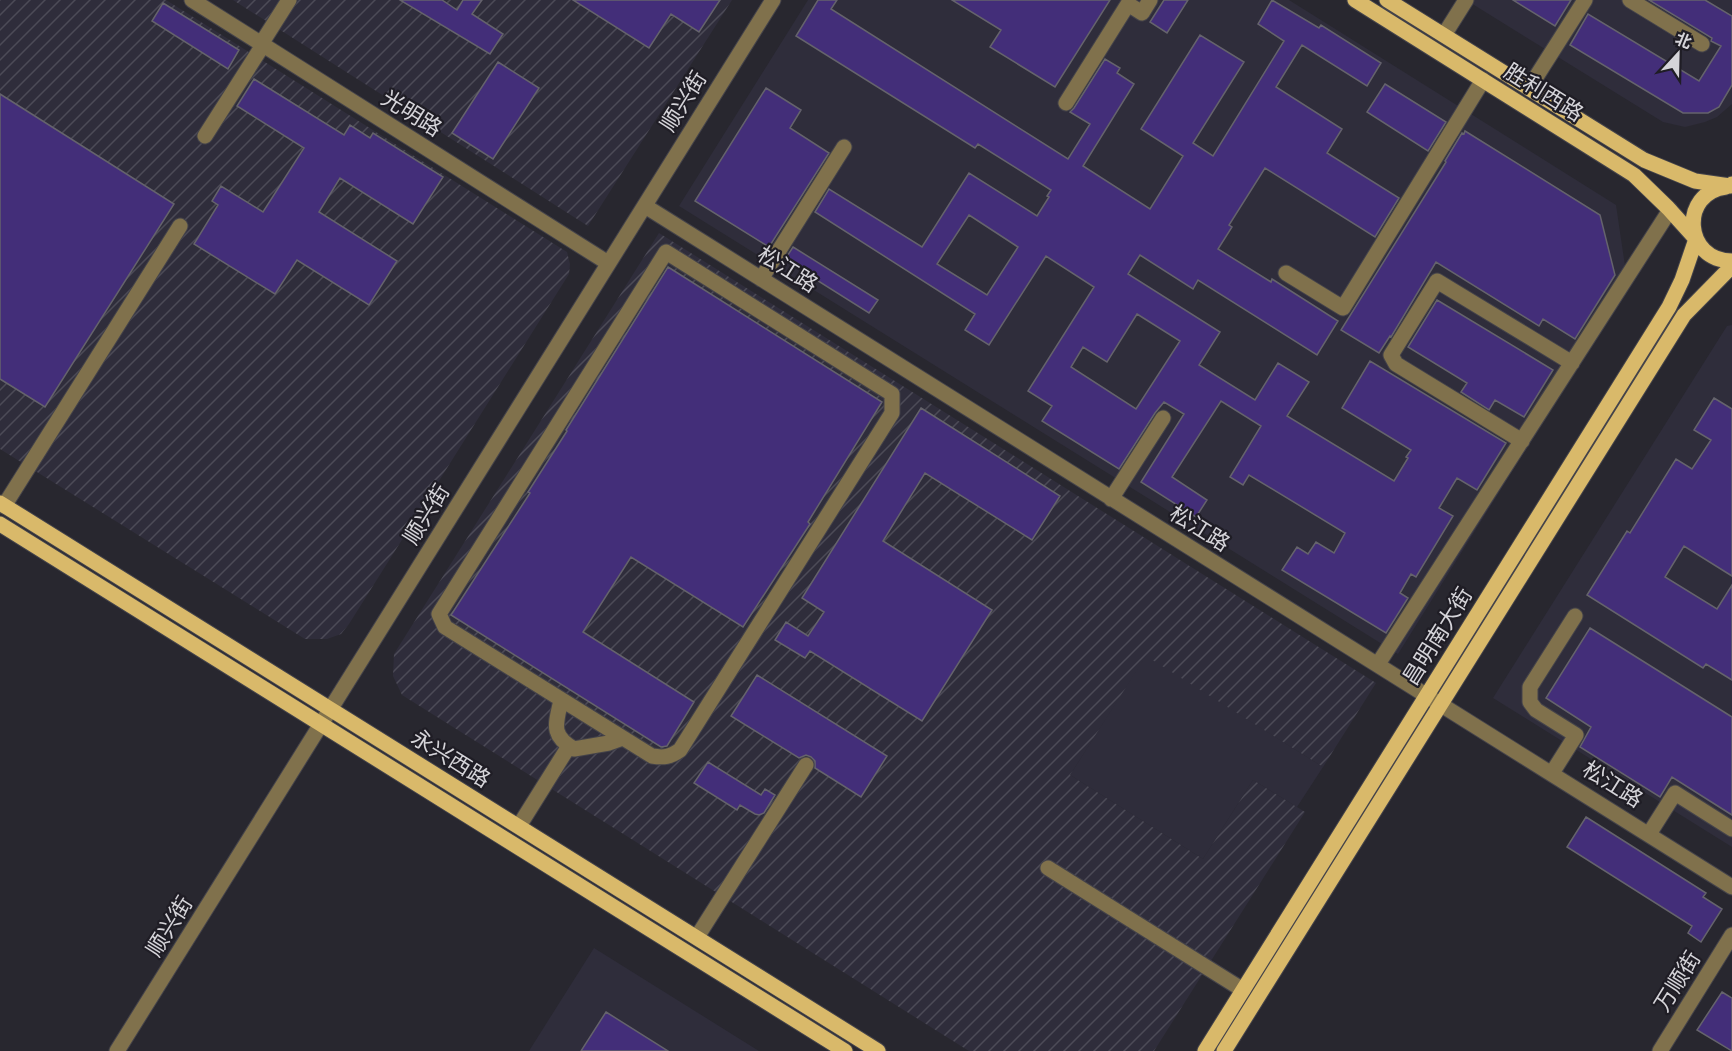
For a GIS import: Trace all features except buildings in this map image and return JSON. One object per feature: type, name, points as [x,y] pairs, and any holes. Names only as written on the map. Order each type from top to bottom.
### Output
[{"type":"main road","name":"胜利西路","points":[[1355,0],[1635,175],[1670,210],[1706,252],[1713,257],[1732,263]]},
{"type":"main road","name":"胜利西路","points":[[1387,0],[1644,160],[1695,181],[1731,186]]},
{"type":"main road","name":"昌明南大街","points":[[1205,1051],[1669,307],[1682,280],[1696,239],[1693,221],[1699,203],[1712,191],[1731,186]]},
{"type":"main road","name":"昌明南大街","points":[[1224,1051],[1684,315],[1732,263]]},
{"type":"main road","name":"永兴西路","points":[[2,504],[878,1051]]},
{"type":"main road","name":"永兴西路","points":[[0,524],[845,1051]]},
{"type":"street","name":"光明路","points":[[192,0],[608,263]]},
{"type":"street","points":[[205,136],[289,0]]},
{"type":"street","name":"顺兴街","points":[[117,1051],[773,0]]},
{"type":"street","points":[[1066,103],[1128,4],[1142,13],[1150,0]]},
{"type":"street","points":[[1444,35],[1466,0]]},
{"type":"street","points":[[1529,88],[1585,0]]},
{"type":"street","points":[[1630,0],[1702,44]]},
{"type":"street","points":[[1286,273],[1343,308],[1483,80]]},
{"type":"street","points":[[761,279],[844,147]]},
{"type":"street","name":"松江路","points":[[645,206],[1732,887]]},
{"type":"street","points":[[1378,664],[1670,210]]},
{"type":"street","points":[[2,504],[180,226]]},
{"type":"street","points":[[666,252],[892,394],[892,413],[680,750],[671,757],[652,756],[623,738],[445,627],[438,614],[666,252]]},
{"type":"street","points":[[1522,441],[1396,364],[1391,355],[1437,281],[1572,363]]},
{"type":"street","points":[[1111,499],[1163,418]]},
{"type":"street","points":[[1552,773],[1576,735],[1536,710],[1530,702],[1530,687],[1575,616]]},
{"type":"street","points":[[561,700],[556,731],[569,747],[574,749],[593,747],[623,738]]},
{"type":"street","points":[[519,826],[569,747]]},
{"type":"street","points":[[697,937],[806,765]]},
{"type":"street","points":[[1649,834],[1675,793],[1732,829]]},
{"type":"street","points":[[1047,868],[1243,990]]},
{"type":"street","name":"万顺街","points":[[1660,1051],[1732,935]]},
{"type":"shaded area","points":[[0,0],[166,0],[567,252],[570,264],[569,274],[341,634],[327,639],[305,639],[0,449]]},
{"type":"shaded area","points":[[233,0],[732,0],[588,226]]},
{"type":"shaded area","points":[[808,0],[1289,0],[1616,205],[1628,286],[1398,654],[679,206]]},
{"type":"shaded area","points":[[1466,0],[1732,0],[1732,104],[1717,117],[1705,122],[1685,127],[1663,122]]},
{"type":"shaded area","points":[[659,233],[1376,683],[1323,767],[1146,656],[1070,775],[1203,859],[1253,780],[1305,812],[1154,1051],[969,1051],[402,695],[393,676],[394,654]]},
{"type":"shaded area","points":[[1732,325],[1732,847],[1493,698],[1727,326]]},
{"type":"shaded area","points":[[1146,655],[1323,767],[1297,807],[1253,780],[1203,859],[1070,775]]},
{"type":"shaded area","points":[[594,948],[759,1051],[529,1051]]}]
